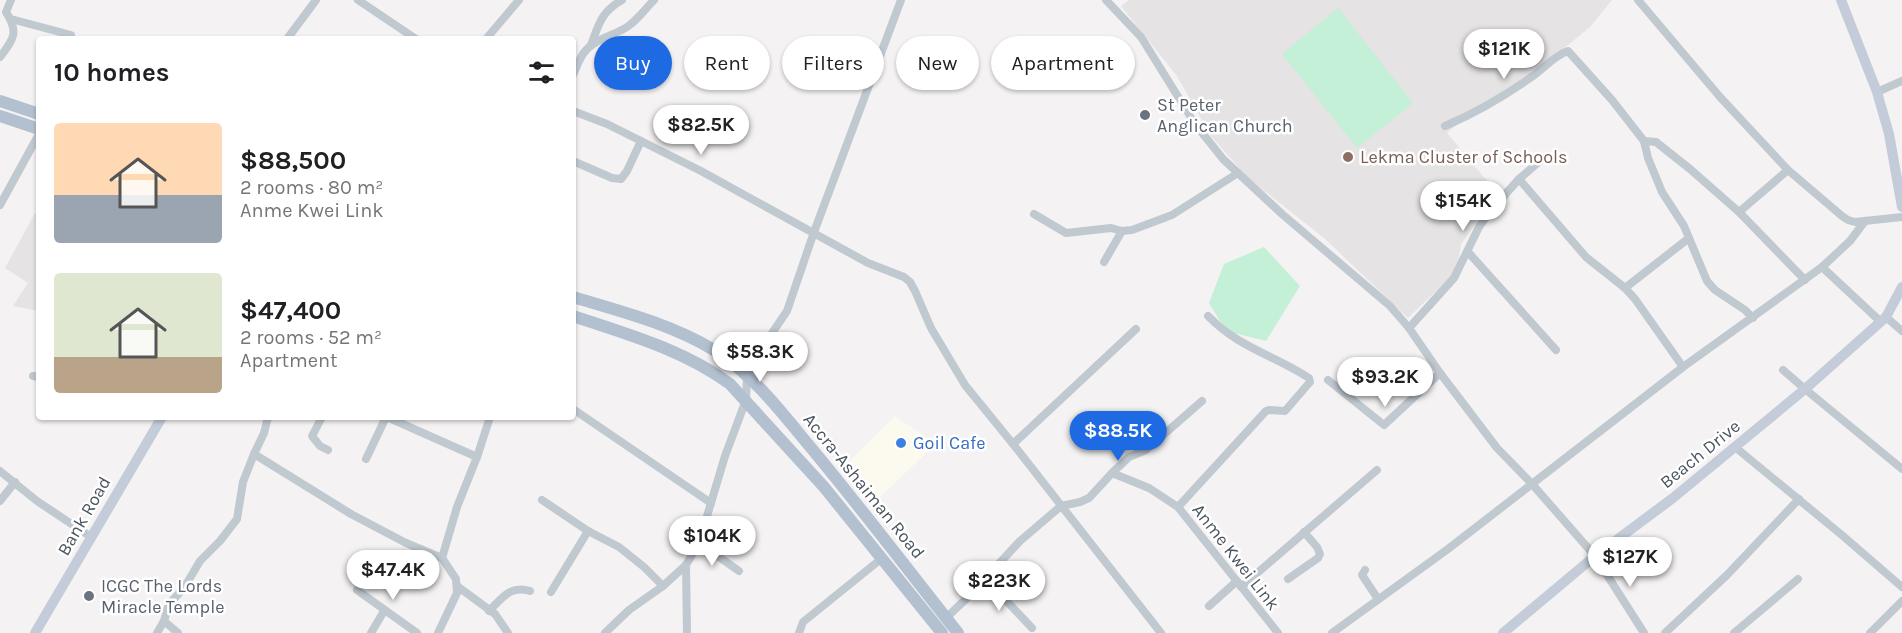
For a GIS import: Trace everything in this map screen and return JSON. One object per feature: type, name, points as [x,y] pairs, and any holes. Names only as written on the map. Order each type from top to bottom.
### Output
[{"type":"main road","points":[[0,101],[36,113]]},
{"type":"main road","points":[[0,116],[36,130]]},
{"type":"main road","name":"Accra-Ashaiman Road","points":[[576,298],[643,319],[686,336],[715,351],[747,375],[768,396],[836,477],[958,633]]},
{"type":"main road","name":"Accra-Ashaiman Road","points":[[576,317],[664,348],[712,371],[730,384],[824,487],[942,633]]},
{"type":"street","points":[[0,57],[11,44],[14,36],[11,19],[6,12],[11,0]]},
{"type":"street","points":[[289,36],[316,0]]},
{"type":"street","points":[[358,0],[412,36]]},
{"type":"street","points":[[489,36],[519,0]]},
{"type":"street","points":[[590,47],[600,19],[612,5],[622,0]]},
{"type":"street","points":[[576,69],[584,53],[590,47],[634,22],[654,0]]},
{"type":"street","points":[[605,633],[629,610],[663,586],[686,565],[699,543],[725,456],[746,400],[747,375],[753,361],[787,311],[814,232],[901,0]]},
{"type":"street","points":[[1638,0],[1713,88],[1788,170],[1848,220],[1865,221],[1902,217]]},
{"type":"street","points":[[1841,0],[1877,92],[1900,182],[1902,207]]},
{"type":"street","points":[[1112,2],[1141,37],[1195,124],[1223,159],[1301,231],[1390,306],[1409,328],[1440,373],[1497,447],[1595,556],[1644,633]]},
{"type":"street","points":[[11,19],[71,35]]},
{"type":"street","points":[[1445,126],[1487,106],[1568,51],[1612,100],[1644,141],[1648,158],[1662,192],[1684,226],[1707,281],[1715,290],[1753,318]]},
{"type":"street","points":[[1877,92],[1902,81]]},
{"type":"street","points":[[576,112],[607,124],[701,171],[868,263],[904,277],[910,282],[946,356],[965,385],[1161,633]]},
{"type":"street","points":[[0,205],[36,137]]},
{"type":"street","points":[[576,162],[612,178],[621,179],[641,141]]},
{"type":"street","points":[[1644,141],[1656,142],[1739,212],[1805,280]]},
{"type":"street","points":[[1409,328],[1454,278],[1479,227],[1493,208],[1519,179],[1541,160]]},
{"type":"street","points":[[1739,212],[1788,170]]},
{"type":"street","points":[[1034,214],[1066,233],[1111,228],[1122,231],[1132,230],[1172,215],[1238,173]]},
{"type":"street","points":[[1519,179],[1586,257],[1625,288],[1645,311],[1683,367]]},
{"type":"street","points":[[1332,633],[1448,549],[1683,367],[1822,267],[1850,241],[1865,221]]},
{"type":"street","points":[[1104,262],[1122,231]]},
{"type":"street","points":[[1625,288],[1689,238]]},
{"type":"street","points":[[1468,252],[1557,350]]},
{"type":"street","points":[[1822,267],[1884,320],[1902,331]]},
{"type":"street","name":"Beach Drive","points":[[1503,633],[1595,556],[1673,498],[1805,389],[1884,320],[1902,287]]},
{"type":"street","points":[[1178,507],[1266,411],[1285,411],[1310,382],[1309,378],[1294,368],[1242,344],[1208,316]]},
{"type":"street","points":[[1013,444],[1136,329]]},
{"type":"street","points":[[1783,370],[1902,470]]},
{"type":"street","points":[[1328,380],[1384,425],[1440,373]]},
{"type":"street","points":[[946,618],[1020,541],[1061,506],[1089,498],[1129,457],[1146,450],[1202,401]]},
{"type":"street","points":[[576,411],[711,503]]},
{"type":"street","name":"Bank Road","points":[[35,633],[160,420]]},
{"type":"street","points":[[157,633],[170,604],[184,588],[200,561],[237,519],[243,482],[267,420]]},
{"type":"street","points":[[320,420],[312,436],[320,446],[328,450]]},
{"type":"street","points":[[366,459],[386,420]]},
{"type":"street","points":[[394,420],[477,457]]},
{"type":"street","points":[[442,558],[457,507],[489,420]]},
{"type":"street","points":[[1735,447],[1902,587]]},
{"type":"street","points":[[254,454],[351,514],[406,543],[442,558],[456,579],[457,596],[438,633]]},
{"type":"street","points":[[1209,606],[1304,532],[1377,470]]},
{"type":"street","points":[[0,471],[37,501],[90,537]]},
{"type":"street","name":"Anme Kwei Link","points":[[1112,473],[1149,488],[1178,507],[1278,633]]},
{"type":"street","points":[[0,501],[15,482]]},
{"type":"street","points":[[1665,633],[1727,575],[1799,499]]},
{"type":"street","points":[[542,501],[588,531],[619,547],[663,586]]},
{"type":"street","points":[[551,592],[588,531]]},
{"type":"street","points":[[1288,579],[1318,558],[1320,554],[1304,532]]},
{"type":"street","points":[[699,543],[739,571]]},
{"type":"street","points":[[799,633],[803,622],[881,559]]},
{"type":"street","points":[[686,565],[687,633]]},
{"type":"street","points":[[1365,570],[1362,575],[1364,580],[1378,599]]},
{"type":"street","points":[[986,578],[1032,628]]},
{"type":"street","points":[[1734,633],[1798,579]]},
{"type":"street","points":[[457,586],[495,614],[508,633]]},
{"type":"street","points":[[489,611],[516,589],[530,591]]},
{"type":"street","points":[[357,590],[417,633]]},
{"type":"street","points":[[1870,633],[1902,601]]},
{"type":"street","points":[[371,633],[384,610]]},
{"type":"street","points":[[164,621],[178,633]]},
{"type":"shaded area","name":"Lekma Cluster of Schools","points":[[1129,0],[1612,0],[1590,27],[1528,78],[1462,120],[1447,133],[1498,194],[1461,244],[1457,271],[1408,318],[1324,238],[1248,178],[1211,136],[1177,76],[1121,6]]},
{"type":"shaded area","points":[[36,213],[36,310],[13,306],[28,283],[5,268]]},
{"type":"shaded area","points":[[895,416],[936,444],[873,504],[843,468]]},
{"type":"green space","points":[[1338,8],[1413,103],[1357,148],[1282,54]]},
{"type":"green space","points":[[1264,247],[1300,286],[1266,341],[1226,331],[1209,303],[1224,264]]},
{"type":"place","name":"St Peter Anglican Church","points":[[1145,115]]},
{"type":"place","name":"Lekma Cluster of Schools","points":[[1348,157]]},
{"type":"place","name":"Goil Cafe","points":[[901,443]]},
{"type":"place","name":"ICGC The Lords Miracle Temple","points":[[89,596]]}]
